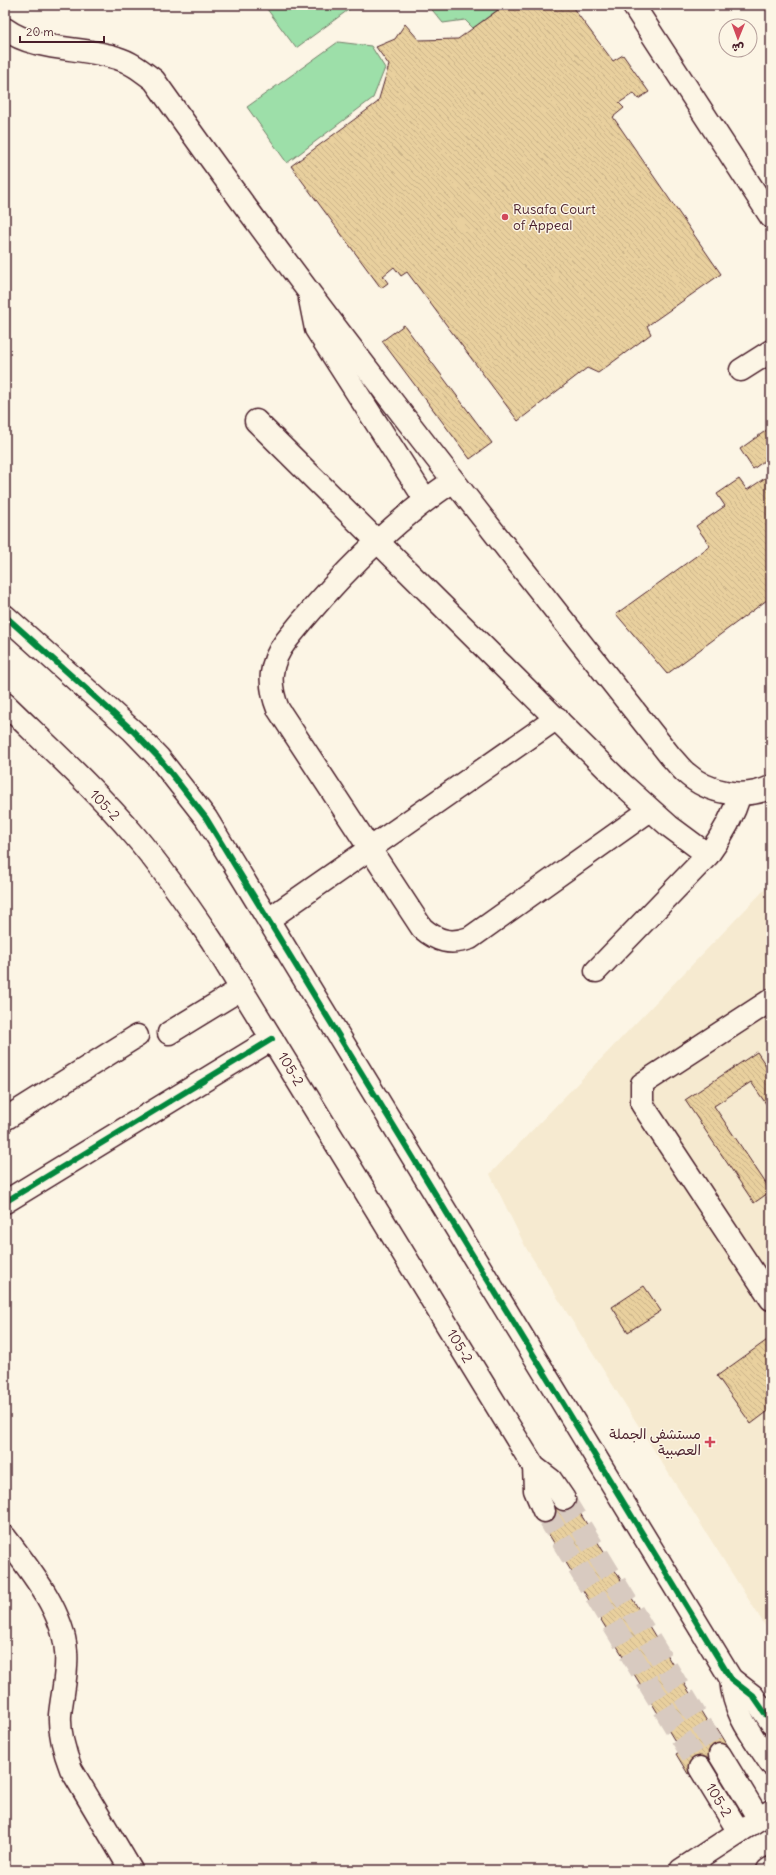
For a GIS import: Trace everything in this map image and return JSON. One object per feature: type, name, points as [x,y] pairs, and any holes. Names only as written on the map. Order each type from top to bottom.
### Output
[{"type":"street","points":[[633,5],[771,217]]},
{"type":"street","points":[[5,29],[26,40],[118,58],[137,68],[154,80],[309,294],[453,481],[687,774],[710,788],[740,794],[771,787]]},
{"type":"street","points":[[309,294],[316,328],[425,500]]},
{"type":"street","points":[[741,370],[771,351]]},
{"type":"street","points":[[256,421],[621,783],[650,810],[708,855]]},
{"type":"street","points":[[453,481],[425,500],[378,541],[334,584],[279,650],[271,674],[271,686],[278,710],[422,928],[440,940],[460,942],[478,933],[650,810]]},
{"type":"street","points":[[5,616],[133,731],[159,758],[206,818],[269,919],[731,1679],[753,1696],[771,1722]]},
{"type":"street","name":"105-2","points":[[5,704],[105,804],[134,836],[188,904],[534,1467],[552,1480],[564,1499]]},
{"type":"street","points":[[269,919],[557,718]]},
{"type":"street","points":[[596,971],[708,855],[722,835],[735,810],[740,794]]},
{"type":"street","points":[[169,1033],[241,989]]},
{"type":"street","points":[[771,1000],[642,1084],[642,1104],[771,1299]]},
{"type":"street","points":[[5,1119],[137,1036]]},
{"type":"street","points":[[5,1202],[272,1039]]},
{"type":"street","name":"105-2","points":[[534,1467],[535,1490],[544,1511]]},
{"type":"street","points":[[5,1537],[52,1606],[63,1635],[67,1666],[60,1715],[64,1752],[71,1769],[131,1870]]},
{"type":"street","points":[[731,1679],[735,1706],[741,1718],[771,1764]]},
{"type":"street","name":"105-2","points":[[720,1755],[765,1815]]},
{"type":"street","name":"105-2","points":[[700,1768],[739,1832]]},
{"type":"street","points":[[681,1870],[765,1815]]},
{"type":"shaded area","name":"مستشفى الجملة العصبية","points":[[771,883],[771,1635],[526,1248],[490,1174]]},
{"type":"green space","points":[[264,5],[355,5],[296,48]]},
{"type":"green space","points":[[428,5],[504,5],[473,28],[465,20],[443,23]]},
{"type":"green space","points":[[338,42],[371,46],[385,68],[373,98],[287,163],[247,107]]},
{"type":"building","name":"Rusafa Court of Appeal","points":[[505,5],[577,5],[573,8],[613,61],[623,55],[649,92],[638,99],[634,93],[619,103],[624,108],[613,117],[721,274],[647,326],[651,334],[598,373],[587,368],[518,421],[407,272],[401,276],[394,267],[383,276],[388,283],[381,288],[291,166],[378,102],[389,65],[376,47],[395,39],[405,24],[419,40],[458,39]]},
{"type":"building","points":[[404,325],[492,443],[470,459],[382,341]]},
{"type":"building","points":[[771,427],[771,456],[753,469],[740,449]]},
{"type":"building","points":[[771,474],[771,597],[667,674],[616,614],[710,546],[696,526],[725,506],[717,494],[739,479],[747,490]]},
{"type":"building","points":[[757,1052],[771,1073],[771,1111],[751,1082],[714,1106],[771,1191],[754,1203],[685,1100]]},
{"type":"building","points":[[644,1286],[661,1311],[628,1332],[612,1307]]},
{"type":"building","points":[[770,1338],[771,1409],[751,1424],[717,1376]]},
{"type":"building","points":[[569,1495],[713,1731],[717,1728],[730,1749],[688,1774],[676,1754],[681,1751],[537,1515]]},
{"type":"tunnel","points":[[564,1499],[720,1755]]},
{"type":"tunnel","points":[[544,1511],[700,1768]]},
{"type":"cycle path","points":[[5,616],[133,731],[159,758],[206,818],[731,1679],[753,1696],[771,1722]]},
{"type":"cycle path","points":[[5,1202],[272,1039]]},
{"type":"place","name":"Rusafa Court of Appeal","points":[[505,217]]},
{"type":"place","name":"مستشفى الجملة العصبية","points":[[710,1442]]}]
